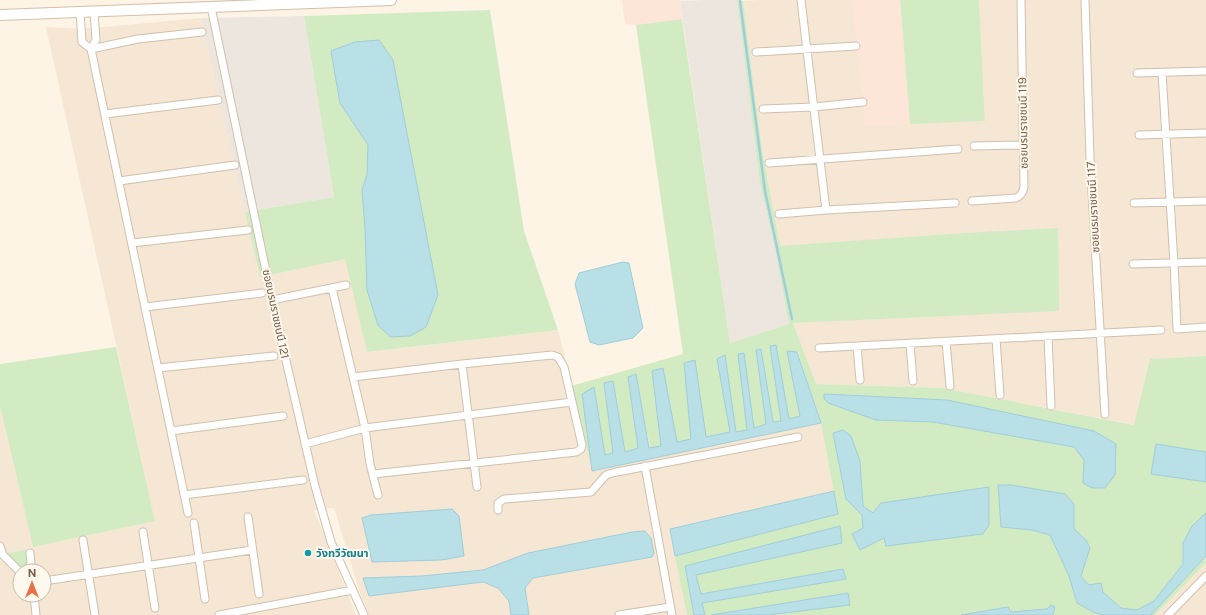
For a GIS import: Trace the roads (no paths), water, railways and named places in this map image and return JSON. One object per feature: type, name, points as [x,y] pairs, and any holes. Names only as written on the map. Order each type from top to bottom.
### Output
[{"type":"main road","points":[[0,15],[391,0]]},
{"type":"street","points":[[801,0],[826,210]]},
{"type":"street","name":"ซอยบรมราชชนนี 119","points":[[972,202],[1016,198],[1020,196],[1024,187],[1022,0]]},
{"type":"street","name":"ซอยบรมราชชนนี 117","points":[[1085,0],[1090,158],[1105,414]]},
{"type":"street","name":"ซอยบรมราชชนนี 121","points":[[211,7],[272,300],[315,486],[331,542],[364,615]]},
{"type":"street","points":[[91,49],[96,40],[94,11]]},
{"type":"street","points":[[80,12],[82,42],[91,49],[188,514]]},
{"type":"street","points":[[91,49],[138,39],[202,32]]},
{"type":"street","points":[[756,52],[856,46]]},
{"type":"street","points":[[1137,73],[1206,71]]},
{"type":"street","points":[[1162,73],[1171,202],[1177,329],[1206,327]]},
{"type":"street","points":[[105,114],[218,100]]},
{"type":"street","points":[[763,109],[814,107],[863,102]]},
{"type":"street","points":[[1139,135],[1206,133]]},
{"type":"street","points":[[974,146],[1024,145]]},
{"type":"street","points":[[769,163],[958,149]]},
{"type":"street","points":[[119,181],[235,165]]},
{"type":"street","points":[[1134,203],[1206,201]]},
{"type":"street","points":[[779,214],[955,203]]},
{"type":"street","points":[[132,243],[248,230]]},
{"type":"street","points":[[1134,264],[1206,262]]},
{"type":"street","points":[[272,300],[346,285]]},
{"type":"street","points":[[332,288],[365,428],[370,464],[378,495]]},
{"type":"street","points":[[145,307],[262,293]]},
{"type":"street","points":[[819,348],[946,342],[1100,332],[1161,330]]},
{"type":"street","points":[[1048,336],[1051,406]]},
{"type":"street","points":[[996,339],[1000,395]]},
{"type":"street","points":[[946,342],[950,386]]},
{"type":"street","points":[[910,344],[913,382]]},
{"type":"street","points":[[857,346],[860,380]]},
{"type":"street","points":[[353,378],[462,364],[552,355],[558,357],[564,367],[582,445],[581,449],[576,452],[373,474]]},
{"type":"street","points":[[158,368],[274,356]]},
{"type":"street","points":[[462,364],[477,487]]},
{"type":"street","points":[[305,444],[365,428],[572,402]]},
{"type":"street","points":[[171,431],[283,416]]},
{"type":"street","points":[[498,510],[498,503],[504,499],[591,492],[606,475],[612,473],[798,437]]},
{"type":"street","points":[[646,466],[672,615]]},
{"type":"street","points":[[184,495],[303,480]]},
{"type":"street","points":[[248,517],[259,594]]},
{"type":"street","points":[[194,523],[205,599]]},
{"type":"street","points":[[143,532],[155,608]]},
{"type":"street","points":[[83,540],[95,615]]},
{"type":"street","points":[[0,546],[3,555],[12,564]]},
{"type":"street","points":[[52,581],[252,550]]},
{"type":"street","points":[[30,553],[31,563]]},
{"type":"street","points":[[1168,615],[1206,576]]},
{"type":"street","points":[[218,615],[256,611],[353,590]]},
{"type":"street","points":[[35,603],[36,615]]},
{"type":"street","points":[[619,615],[670,607]]},
{"type":"water","points":[[379,40],[393,60],[438,295],[426,327],[410,336],[390,337],[378,325],[367,290],[362,190],[367,174],[368,145],[340,103],[331,51],[355,42]]},
{"type":"water","points":[[623,262],[629,263],[643,328],[633,338],[599,345],[590,342],[575,284],[579,273]]},
{"type":"water","points":[[776,345],[789,419],[800,416],[787,351],[797,352],[821,423],[592,471],[582,394],[594,387],[605,455],[613,453],[604,383],[613,381],[625,452],[638,448],[628,377],[636,374],[649,448],[661,446],[652,371],[663,368],[677,442],[691,439],[684,363],[695,360],[706,437],[730,432],[717,359],[725,355],[736,432],[747,430],[738,354],[744,353],[754,428],[766,424],[756,350],[761,349],[773,422],[781,421],[770,346]]},
{"type":"water","points":[[824,394],[947,400],[1094,431],[1116,444],[1115,475],[1105,488],[1092,488],[1083,483],[1084,460],[1074,447],[933,422],[876,420],[828,403],[824,399]]},
{"type":"water","points":[[843,430],[851,436],[860,461],[863,506],[873,513],[881,503],[989,487],[989,525],[983,534],[886,546],[884,538],[860,550],[852,534],[863,528],[862,515],[846,499],[833,433]]},
{"type":"water","points":[[1156,444],[1206,452],[1206,482],[1151,474]]},
{"type":"water","points":[[998,485],[1011,485],[1065,494],[1074,504],[1074,529],[1086,540],[1090,548],[1081,576],[1089,585],[1101,583],[1103,592],[1121,608],[1137,610],[1154,601],[1183,564],[1183,543],[1192,526],[1206,513],[1206,556],[1151,615],[1104,615],[1095,613],[1077,603],[1069,576],[1050,535],[1032,530],[1001,527]]},
{"type":"water","points":[[834,491],[838,514],[675,556],[670,529]]},
{"type":"water","points":[[452,509],[459,516],[464,556],[442,560],[372,562],[362,518],[371,515]]},
{"type":"water","points":[[840,526],[842,543],[696,575],[701,594],[843,569],[846,579],[702,603],[705,615],[694,615],[685,566]]},
{"type":"water","points":[[645,531],[651,538],[654,553],[652,557],[533,578],[525,588],[529,615],[511,615],[509,601],[498,588],[483,582],[369,596],[363,578],[422,576],[483,570],[528,553],[632,532]]},
{"type":"water","points":[[848,593],[850,605],[768,615],[711,615]]},
{"type":"water","points":[[1051,605],[1055,607],[1053,615],[961,615],[1008,607],[1011,612],[1047,609]]},
{"type":"waterway","points":[[740,1],[765,191],[792,319]]},
{"type":"place","name":"วังทวีวัฒนา","points":[[308,553]]}]
